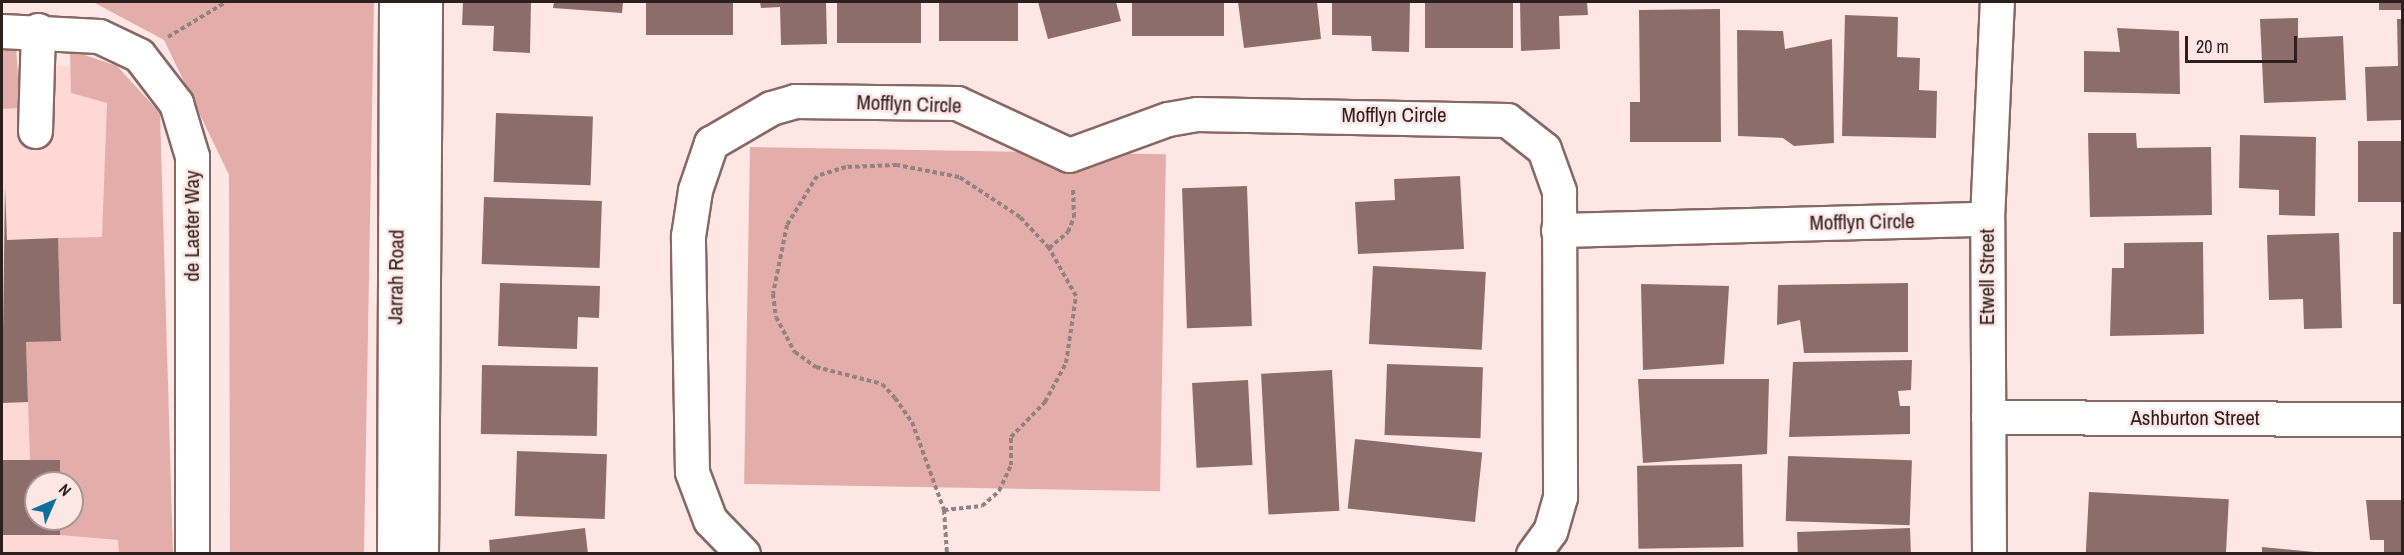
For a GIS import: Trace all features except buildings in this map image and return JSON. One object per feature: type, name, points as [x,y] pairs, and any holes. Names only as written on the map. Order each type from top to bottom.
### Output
[{"type":"street","name":"Jarrah Road","points":[[394,554],[396,2]]},
{"type":"street","name":"Jarrah Road","points":[[421,554],[425,2]]},
{"type":"street","name":"Etwell Street","points":[[1989,554],[1987,219],[1997,2]]},
{"type":"street","name":"de Laeter Way","points":[[2,31],[38,30],[99,36],[139,55],[177,103],[192,156],[192,554]]},
{"type":"street","points":[[35,131],[38,30]]},
{"type":"street","name":"Mofflyn Circle","points":[[743,554],[710,520],[692,472],[688,236],[695,190],[711,143],[771,108],[795,100],[957,103],[1069,155],[1197,114],[1483,115],[1507,120],[1544,149],[1559,191],[1560,497],[1550,531],[1533,554]]},
{"type":"street","name":"Mofflyn Circle","points":[[1558,230],[1987,219]]},
{"type":"street","name":"Ashburton Street","points":[[1988,417],[2403,419]]},
{"type":"path","points":[[139,55],[226,2]]},
{"type":"path","points":[[1049,248],[1064,237],[1074,217],[1069,155]]},
{"type":"path","points":[[944,510],[982,506],[999,491],[1011,465],[1011,437],[1045,402],[1066,363],[1076,296],[1049,248],[1011,210],[959,177],[897,165],[846,167],[817,176],[787,225],[773,294],[776,317],[795,352],[816,367],[874,381],[889,391],[912,423],[944,510],[947,554]]},
{"type":"shaded area","points":[[93,2],[374,2],[364,553],[230,553],[229,175],[164,40]]},
{"type":"shaded area","points":[[16,47],[20,108],[2,109],[2,48]]},
{"type":"shaded area","points":[[70,50],[117,66],[160,113],[173,553],[119,553],[118,540],[60,535],[60,531],[84,531],[84,471],[60,471],[60,460],[30,460],[26,342],[61,340],[58,238],[102,237],[107,103],[71,93]]},
{"type":"shaded area","points":[[50,64],[89,70],[117,82],[157,553],[2,553],[2,65]]},
{"type":"shaded area","points":[[750,147],[1166,154],[1160,491],[744,484]]}]
